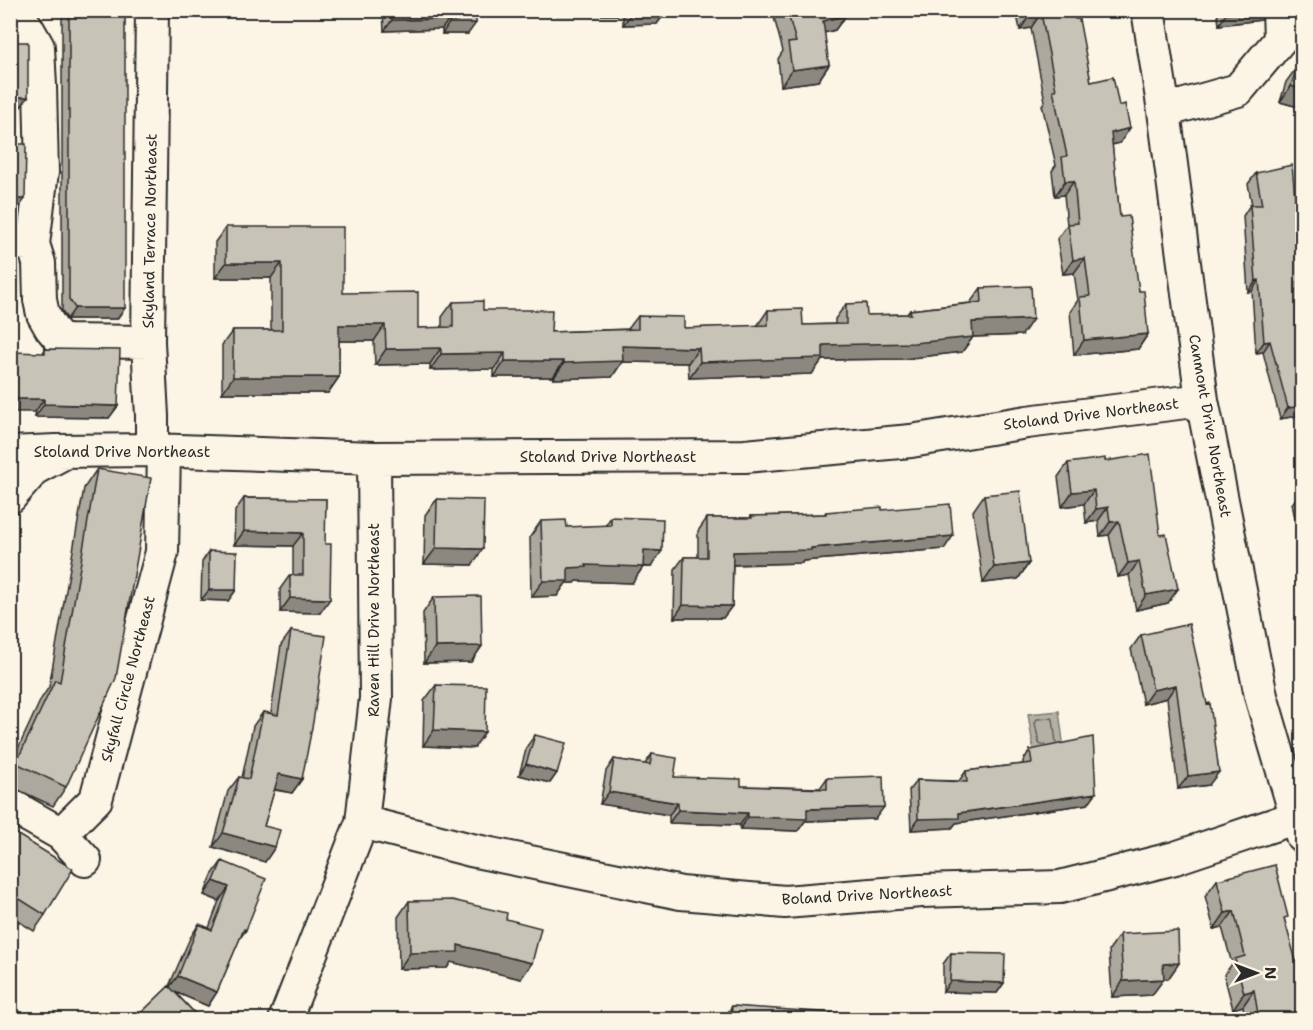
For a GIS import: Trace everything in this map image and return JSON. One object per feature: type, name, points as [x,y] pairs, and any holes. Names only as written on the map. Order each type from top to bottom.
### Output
[{"type":"street","name":"Skyland Terrace Northeast","points":[[152,10],[148,342],[158,451]]},
{"type":"street","name":"Canmont Drive Northeast","points":[[1148,10],[1164,111],[1202,400],[1261,696],[1300,826]]},
{"type":"street","points":[[1164,111],[1238,90],[1280,40],[1279,10]]},
{"type":"street","points":[[10,21],[26,26],[38,47],[42,172],[22,244],[39,263],[40,300],[43,314],[51,328],[62,340],[148,342]]},
{"type":"street","name":"Stoland Drive Northeast","points":[[10,453],[158,451],[374,458],[745,456],[911,441],[1027,422],[1202,400]]},
{"type":"street","points":[[10,497],[34,468],[67,451]]},
{"type":"street","name":"Skyfall Circle Northeast","points":[[61,834],[96,799],[162,552],[158,451]]},
{"type":"street","name":"Raven Hill Drive Northeast","points":[[285,1020],[362,822],[376,698],[374,458]]},
{"type":"street","points":[[10,805],[61,834],[85,860]]},
{"type":"street","name":"Boland Drive Northeast","points":[[362,822],[471,850],[681,893],[785,902],[921,891],[1060,887],[1300,826]]},
{"type":"water","points":[[1059,711],[1064,749],[1034,752],[1028,714]]},
{"type":"building","points":[[69,10],[125,10],[125,308],[75,308],[69,299]]},
{"type":"building","points":[[391,10],[476,10],[476,23],[449,23],[449,19],[392,20]]},
{"type":"building","points":[[630,10],[665,10],[665,13],[631,14]]},
{"type":"building","points":[[787,10],[845,10],[846,15],[823,21],[829,65],[792,70],[788,43],[796,42]]},
{"type":"building","points":[[1029,10],[1074,10],[1075,19],[1079,19],[1091,82],[1113,77],[1119,106],[1125,104],[1130,128],[1111,133],[1120,217],[1129,216],[1139,291],[1144,291],[1148,334],[1084,340],[1080,297],[1090,296],[1085,258],[1073,260],[1068,224],[1078,223],[1074,181],[1065,181],[1062,157],[1067,156],[1053,90],[1056,90],[1041,13],[1030,15]]},
{"type":"building","points":[[1226,10],[1256,10],[1226,14]]},
{"type":"building","points":[[10,42],[28,42],[28,97],[10,97]]},
{"type":"building","points":[[1297,67],[1302,68],[1302,89],[1291,86]]},
{"type":"building","points":[[10,144],[26,144],[25,199],[10,199]]},
{"type":"building","points":[[1292,165],[1298,229],[1302,228],[1302,406],[1288,408],[1270,341],[1264,342],[1250,205],[1262,205],[1256,173]]},
{"type":"building","points":[[226,227],[343,227],[343,293],[418,292],[418,328],[453,327],[453,302],[483,301],[483,310],[552,310],[551,332],[638,329],[638,316],[684,317],[684,328],[768,325],[768,310],[802,309],[803,325],[846,324],[846,304],[866,303],[867,315],[911,314],[910,310],[982,302],[981,288],[1031,286],[1033,319],[972,322],[973,337],[914,343],[823,345],[823,358],[700,362],[699,348],[622,346],[623,361],[564,363],[564,361],[505,361],[505,353],[441,354],[441,348],[386,349],[385,325],[339,325],[339,377],[233,377],[233,330],[282,330],[282,263],[226,263]]},
{"type":"building","points":[[45,349],[120,350],[118,406],[44,404],[44,399],[10,399],[10,352],[45,353]]},
{"type":"building","points":[[1150,454],[1160,535],[1166,534],[1178,589],[1146,595],[1139,561],[1128,563],[1119,521],[1110,522],[1108,507],[1096,509],[1094,490],[1072,492],[1068,463],[1105,458],[1105,461]]},
{"type":"building","points":[[97,469],[151,478],[116,678],[66,787],[16,763],[55,680],[60,682]]},
{"type":"building","points":[[1020,491],[1029,563],[994,567],[984,495]]},
{"type":"building","points":[[244,498],[326,499],[325,544],[331,544],[330,599],[290,598],[290,575],[303,575],[303,533],[244,531]]},
{"type":"building","points":[[437,499],[484,500],[483,549],[436,548]]},
{"type":"building","points":[[950,504],[953,536],[811,548],[811,550],[733,552],[732,606],[683,605],[684,557],[707,557],[707,518],[826,514],[826,512],[882,507],[882,510]]},
{"type":"building","points":[[611,517],[663,519],[662,551],[644,550],[643,567],[586,565],[587,567],[568,568],[568,581],[543,581],[541,521],[566,520],[567,527],[611,525]]},
{"type":"building","points":[[209,551],[237,552],[236,590],[209,590]]},
{"type":"building","points":[[481,596],[482,646],[435,647],[434,597]]},
{"type":"building","points":[[1189,624],[1207,704],[1210,703],[1219,772],[1188,776],[1176,685],[1153,690],[1141,635]]},
{"type":"building","points":[[291,631],[326,636],[302,779],[279,774],[264,826],[280,830],[275,847],[223,833],[239,777],[249,779],[263,712],[278,715]]},
{"type":"building","points":[[436,685],[486,686],[485,732],[434,730]]},
{"type":"building","points":[[535,735],[566,743],[557,773],[526,764]]},
{"type":"building","points":[[1093,737],[1096,793],[959,813],[959,818],[918,819],[917,780],[967,782],[966,771],[1032,763],[1030,750]]},
{"type":"building","points":[[652,754],[677,758],[674,777],[741,779],[741,786],[827,789],[827,778],[883,776],[884,807],[807,809],[807,819],[748,817],[748,813],[678,810],[678,803],[609,792],[614,759],[650,765]]},
{"type":"building","points":[[10,830],[73,869],[45,915],[10,893]]},
{"type":"building","points":[[222,861],[266,879],[246,930],[244,929],[217,992],[178,976],[199,924],[212,930],[229,887],[214,881]]},
{"type":"building","points":[[1275,865],[1288,917],[1284,918],[1296,961],[1301,961],[1302,1020],[1259,1020],[1254,990],[1244,993],[1235,959],[1245,956],[1234,911],[1225,913],[1217,880]]},
{"type":"building","points":[[452,900],[507,913],[506,919],[541,928],[532,963],[458,945],[458,952],[410,953],[409,901]]},
{"type":"building","points":[[1178,931],[1179,963],[1163,964],[1164,979],[1123,981],[1120,934]]},
{"type":"building","points":[[951,953],[1005,954],[1004,983],[950,981]]},
{"type":"building","points":[[169,986],[201,1020],[143,1020],[139,1015]]},
{"type":"building","points":[[732,1006],[875,1016],[874,1020],[731,1020]]}]
